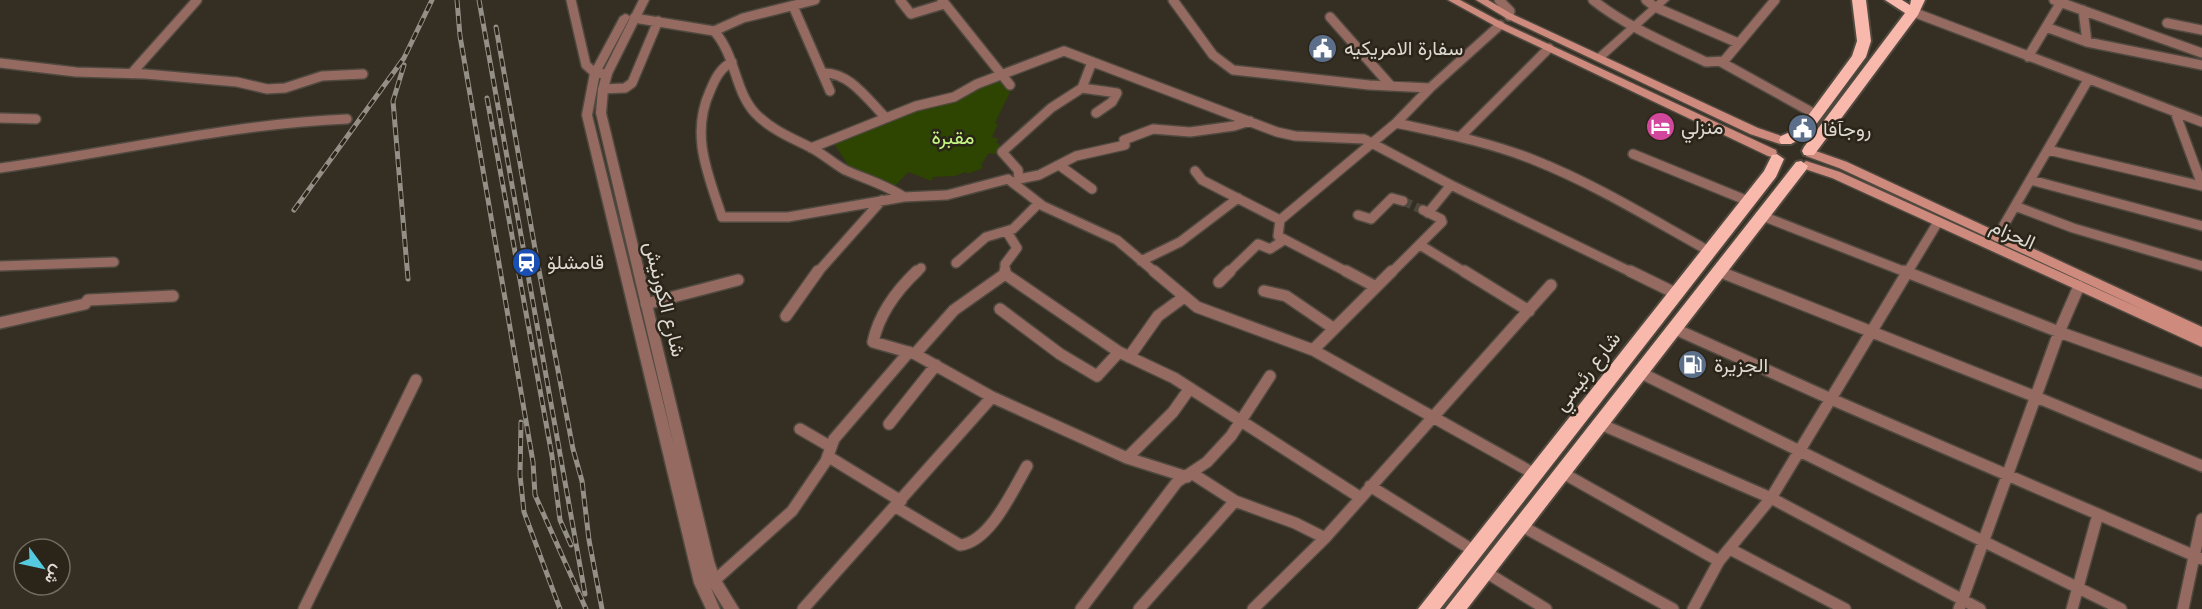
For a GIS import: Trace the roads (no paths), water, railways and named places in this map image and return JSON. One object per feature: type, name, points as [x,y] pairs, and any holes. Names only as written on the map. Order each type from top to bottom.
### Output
[{"type":"highway","name":"شارع رئيسي","points":[[1428,609],[1771,173],[1774,156],[1771,145],[1804,131],[1861,52],[1863,41],[1859,0]]},
{"type":"highway","points":[[1455,609],[1760,215],[1807,159],[1915,6],[1892,0]]},
{"type":"highway","points":[[1783,140],[1800,143],[1807,159]]},
{"type":"highway","points":[[1774,156],[1789,165],[1807,159]]},
{"type":"highway","points":[[1534,472],[1558,477]]},
{"type":"main road","points":[[1453,0],[1500,25],[1774,156]]},
{"type":"main road","points":[[1481,0],[1509,16],[1748,128],[1783,140]]},
{"type":"main road","points":[[1500,25],[1509,16]]},
{"type":"main road","points":[[1807,159],[1843,165],[2202,332]]},
{"type":"main road","name":"الحزام","points":[[1807,159],[1836,175],[2202,342]]},
{"type":"street","points":[[131,74],[197,0]]},
{"type":"street","points":[[571,0],[586,65],[601,74]]},
{"type":"street","points":[[574,12],[581,0]]},
{"type":"street","name":"شارع الكورنيش","points":[[634,0],[601,74],[587,115],[701,583],[713,609]]},
{"type":"street","name":"شارع الكورنيش","points":[[644,0],[601,74],[603,89],[601,113],[714,581],[732,609]]},
{"type":"street","points":[[634,18],[714,31],[743,18],[815,0]]},
{"type":"street","points":[[900,0],[911,14],[943,2],[1010,85]]},
{"type":"street","points":[[1173,0],[1213,55],[1233,70],[1430,88]]},
{"type":"street","points":[[1499,0],[1510,11],[1509,16]]},
{"type":"street","points":[[1593,0],[1632,27],[1706,62],[1722,62],[1815,114]]},
{"type":"street","points":[[1646,0],[1659,4],[1738,43]]},
{"type":"street","points":[[1722,62],[1775,0]]},
{"type":"street","points":[[2028,57],[2046,27],[2057,1],[2202,53]]},
{"type":"street","points":[[1599,58],[1659,4]]},
{"type":"street","points":[[793,6],[830,91]]},
{"type":"street","points":[[1915,6],[2028,57],[2202,122]]},
{"type":"street","points":[[2083,10],[2087,42]]},
{"type":"street","points":[[1330,17],[1391,86]]},
{"type":"street","points":[[603,89],[625,87],[632,83],[658,21]]},
{"type":"street","points":[[2167,24],[2202,30]]},
{"type":"street","points":[[1376,287],[1278,236],[1280,220],[1396,123],[1430,88],[1500,25]]},
{"type":"street","points":[[2046,27],[2087,42],[2202,65]]},
{"type":"street","points":[[714,31],[725,42],[737,72],[741,95],[755,113],[785,136],[830,158],[840,167],[894,189],[904,197]]},
{"type":"street","points":[[1461,136],[1549,48]]},
{"type":"street","points":[[811,148],[916,106],[950,98],[1001,74],[1064,51],[1286,135],[1359,137],[1451,185],[1675,293]]},
{"type":"street","points":[[732,62],[723,68],[712,85],[702,108],[698,127],[699,145],[722,217],[788,217],[850,208],[882,200],[947,195],[1008,179],[1028,180],[1072,157],[1125,145],[1124,140],[1146,134],[1153,129],[1190,132],[1234,126],[1250,121]]},
{"type":"street","points":[[1082,88],[1092,62]]},
{"type":"street","points":[[0,63],[76,72],[237,82],[267,89],[285,88],[322,76],[363,74]]},
{"type":"street","points":[[822,73],[833,72],[844,76],[886,118]]},
{"type":"street","points":[[1997,237],[2088,80]]},
{"type":"street","points":[[1016,181],[1018,170],[1002,152],[1036,121],[1073,92],[1082,88],[1117,93],[1112,102],[1096,113]]},
{"type":"street","points":[[2048,150],[2202,185],[2198,162],[2175,112]]},
{"type":"street","points":[[0,118],[36,119]]},
{"type":"street","points":[[0,168],[74,158],[243,127],[347,119]]},
{"type":"street","points":[[1396,123],[1461,136],[1535,161],[1709,251]]},
{"type":"street","points":[[1634,154],[1748,201]]},
{"type":"street","points":[[1059,165],[1092,189]]},
{"type":"street","points":[[1195,171],[1202,180],[1280,220]]},
{"type":"street","points":[[2031,180],[2202,226]]},
{"type":"street","points":[[1016,181],[1039,203],[1117,240],[1197,307],[1312,350],[1534,472]]},
{"type":"street","points":[[1312,350],[1442,222],[1441,219],[1426,212],[1451,185]]},
{"type":"street","points":[[1141,261],[1190,237],[1238,198]]},
{"type":"street","points":[[1358,215],[1371,219],[1392,198],[1403,201]]},
{"type":"street","points":[[786,316],[816,274],[882,200]]},
{"type":"street","points":[[956,263],[986,237],[1013,229],[1039,203]]},
{"type":"street","points":[[2015,206],[2073,228],[2202,266]]},
{"type":"street","points":[[1760,215],[2059,332],[2202,383]]},
{"type":"street","points":[[1693,609],[1719,561],[1771,498],[1938,222]]},
{"type":"street","points":[[1005,274],[1005,264],[1017,248],[1007,232]]},
{"type":"street","points":[[1219,282],[1258,244],[1270,249],[1284,240]]},
{"type":"street","points":[[1420,245],[1529,311]]},
{"type":"street","points":[[0,266],[114,262]]},
{"type":"street","points":[[921,268],[904,283],[874,333],[873,342],[912,353],[992,398],[1127,458],[1190,476],[1235,501],[1295,523],[1325,538]]},
{"type":"street","points":[[1717,272],[2036,397],[2202,465]]},
{"type":"street","points":[[714,581],[792,512],[830,452],[834,439],[912,353],[954,310],[1005,274]]},
{"type":"street","points":[[1005,274],[1124,354],[1174,378],[1361,498]]},
{"type":"street","points":[[646,304],[738,280]]},
{"type":"street","points":[[1253,609],[1325,538],[1551,285]]},
{"type":"street","points":[[1960,604],[2059,332],[2079,286]]},
{"type":"street","points":[[1264,291],[1286,296],[1333,328]]},
{"type":"street","points":[[0,323],[85,304],[88,300],[173,296]]},
{"type":"street","points":[[1000,309],[1060,354],[1097,376],[1124,354],[1158,316],[1184,297]]},
{"type":"street","points":[[1673,328],[1831,399],[2198,557]]},
{"type":"street","points":[[889,424],[936,365]]},
{"type":"street","points":[[1639,372],[2121,609]]},
{"type":"street","points":[[1081,609],[1177,482],[1190,476],[1244,422],[1270,376]]},
{"type":"street","points":[[304,609],[416,380]]},
{"type":"street","points":[[1127,458],[1173,412],[1190,388]]},
{"type":"street","points":[[803,609],[992,398]]},
{"type":"street","points":[[1598,423],[1771,498],[1960,604],[1980,609]]},
{"type":"street","points":[[801,429],[898,504],[960,544],[968,546],[1000,511],[1027,466]]},
{"type":"street","points":[[1558,477],[1719,561]]},
{"type":"street","points":[[1370,486],[1474,551]]},
{"type":"street","points":[[1139,609],[1235,501]]},
{"type":"street","points":[[2072,609],[2098,514]]},
{"type":"street","points":[[2183,609],[2198,557],[2202,519]]},
{"type":"street","points":[[1520,525],[1673,609]]},
{"type":"street","points":[[1730,549],[1845,609]]},
{"type":"street","points":[[1484,571],[1546,609]]},
{"type":"tunnel","points":[[1403,201],[1423,210]]},
{"type":"railway","points":[[294,210],[404,58],[432,0]]},
{"type":"railway","points":[[457,0],[460,36],[533,462],[535,495],[586,609]]},
{"type":"railway","points":[[479,0],[585,594]]},
{"type":"railway","points":[[496,27],[537,260],[573,449],[582,481],[589,540],[602,609]]},
{"type":"railway","points":[[404,65],[393,101],[408,279]]},
{"type":"railway","points":[[487,98],[552,456],[560,520],[571,545]]},
{"type":"railway","points":[[521,422],[520,475],[524,512],[560,609]]},
{"type":"place","name":"سفارة الامريكيه","points":[[1323,48]]},
{"type":"place","name":"منزلي","points":[[1660,127]]},
{"type":"place","name":"روجآفا","points":[[1802,129]]},
{"type":"place","name":"قامشلۆ","points":[[526,262]]},
{"type":"place","name":"الجزيرة","points":[[1693,365]]},
{"type":"park label","name":"مقبرة","points":[[953,137]]}]
